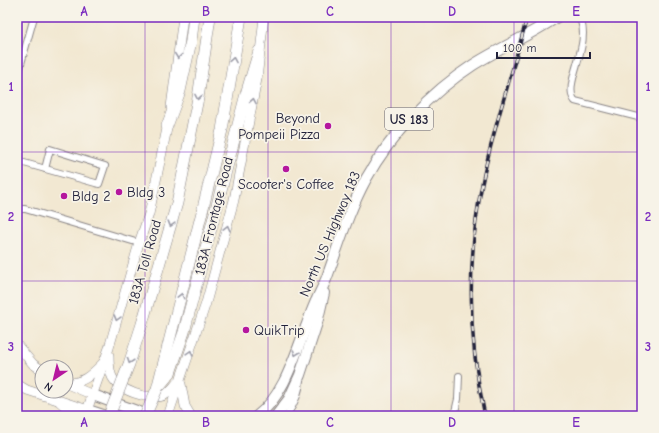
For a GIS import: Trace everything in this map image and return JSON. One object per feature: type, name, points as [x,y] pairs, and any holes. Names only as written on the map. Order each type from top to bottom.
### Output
[{"type":"highway","points":[[167,126],[180,91],[191,41],[194,17]]},
{"type":"highway","name":"183A Toll Road","points":[[107,416],[129,364],[177,203],[198,98],[210,17]]},
{"type":"highway","points":[[145,416],[157,389],[222,130],[241,17]]},
{"type":"highway","points":[[157,389],[170,372],[184,332],[244,102],[259,51]]},
{"type":"main road","points":[[86,413],[109,348],[139,243],[149,214],[167,126],[179,53],[183,17]]},
{"type":"main road","name":"183A Frontage Road","points":[[168,416],[182,379],[206,303],[234,200],[257,79],[264,17]]},
{"type":"main road","name":"North US Highway 183","points":[[259,415],[283,384],[294,360],[316,299],[327,278],[347,221],[366,179],[383,153],[407,121],[441,90],[472,66],[556,17]]},
{"type":"main road","name":"US 183","points":[[276,416],[289,399],[300,375],[317,323],[327,278]]},
{"type":"main road","points":[[17,345],[34,365]]},
{"type":"main road","points":[[109,348],[111,375],[118,385],[124,389],[148,397],[159,397],[165,395],[182,379]]},
{"type":"main road","points":[[74,382],[86,379],[104,362]]},
{"type":"main road","points":[[182,379],[184,402],[191,416]]},
{"type":"main road","points":[[17,384],[34,392]]},
{"type":"main road","points":[[74,387],[150,416]]},
{"type":"main road","points":[[57,399],[86,413],[107,416]]},
{"type":"main road","points":[[57,399],[67,408],[71,416]]},
{"type":"street","points":[[17,78],[34,17]]},
{"type":"street","points":[[579,17],[584,31],[582,46],[572,83],[572,97],[575,101],[642,118]]},
{"type":"street","points":[[17,161],[45,169],[99,184],[105,166],[50,149],[45,169]]},
{"type":"street","points":[[17,209],[25,209],[139,243]]},
{"type":"street","points":[[286,416],[298,393],[300,387],[300,375]]},
{"type":"street","points":[[454,416],[458,399],[459,376]]},
{"type":"railway","points":[[485,416],[479,387],[473,329],[472,271],[477,213],[482,184],[497,121],[527,17]]},
{"type":"place","name":"Beyond Pompeii Pizza","points":[[328,126]]},
{"type":"place","name":"Scooter's Coffee","points":[[286,169]]},
{"type":"place","name":"Bldg 3","points":[[119,192]]},
{"type":"place","name":"Bldg 2","points":[[64,196]]},
{"type":"place","name":"QuikTrip","points":[[246,330]]}]
